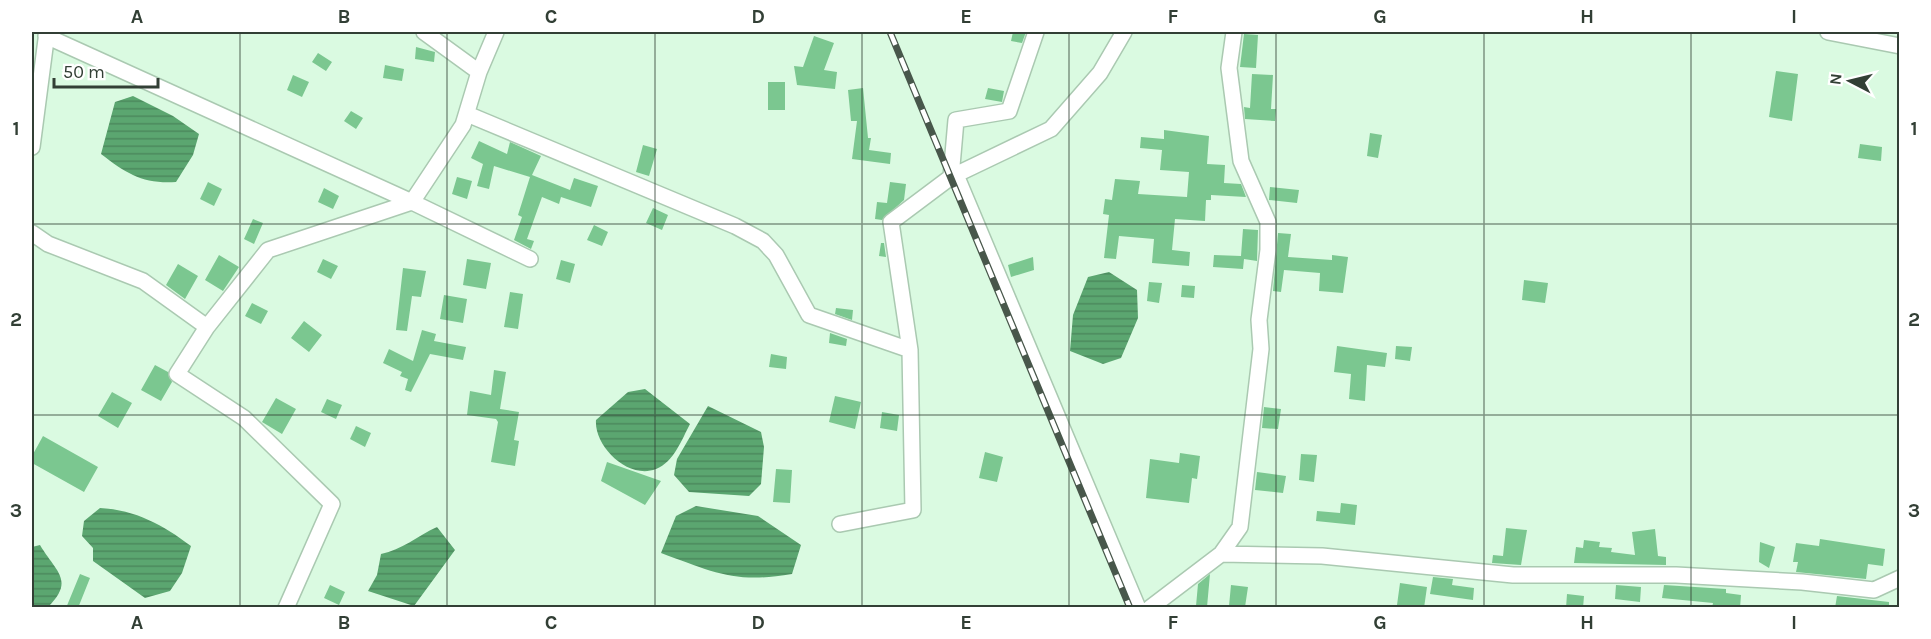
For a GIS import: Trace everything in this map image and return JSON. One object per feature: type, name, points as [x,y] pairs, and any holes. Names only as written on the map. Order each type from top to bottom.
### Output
[{"type":"street","points":[[424,32],[479,72]]},
{"type":"street","points":[[286,608],[332,504],[244,418],[177,374],[207,327],[268,250],[412,202],[463,125],[479,72],[496,32]]},
{"type":"street","points":[[1036,32],[1009,111],[956,120],[953,176],[1138,608]]},
{"type":"street","points":[[840,524],[913,510],[910,350],[891,222],[953,176],[1051,129],[1100,74],[1124,32]]},
{"type":"street","points":[[1150,608],[1221,554],[1240,527],[1261,349],[1259,320],[1268,250],[1268,222],[1241,161],[1228,68],[1234,32]]},
{"type":"street","points":[[1828,32],[1899,46]]},
{"type":"street","points":[[32,147],[46,34],[531,259]]},
{"type":"street","points":[[466,114],[735,226],[763,241],[776,255],[809,315],[910,350]]},
{"type":"street","points":[[32,233],[48,244],[143,281],[207,327]]},
{"type":"street","points":[[1221,554],[1322,556],[1513,575],[1676,575],[1802,582],[1874,590],[1899,578]]},
{"type":"shaded area","points":[[133,96],[173,116],[199,134],[193,155],[176,182],[154,181],[136,176],[101,154],[115,102]]},
{"type":"shaded area","points":[[1109,272],[1137,290],[1138,318],[1121,358],[1103,364],[1070,351],[1073,315],[1088,277]]},
{"type":"shaded area","points":[[645,389],[690,424],[677,450],[668,461],[656,469],[645,471],[624,465],[607,450],[597,430],[596,420],[628,392]]},
{"type":"shaded area","points":[[708,406],[761,432],[764,447],[761,484],[749,496],[689,492],[674,475],[677,459]]},
{"type":"shaded area","points":[[696,506],[758,516],[801,545],[792,574],[755,578],[739,577],[710,571],[661,553],[676,516]]},
{"type":"shaded area","points":[[100,508],[113,509],[149,520],[191,546],[182,573],[170,591],[145,598],[93,561],[93,548],[82,536],[84,521]]},
{"type":"shaded area","points":[[437,527],[455,550],[414,606],[368,591],[377,575],[381,554],[403,546]]},
{"type":"shaded area","points":[[40,545],[57,569],[62,583],[56,598],[48,607],[32,607],[32,547]]},
{"type":"building","points":[[1013,32],[1026,32],[1022,43],[1011,41]]},
{"type":"building","points":[[1244,34],[1258,35],[1256,68],[1240,67]]},
{"type":"building","points":[[814,36],[834,43],[824,70],[837,72],[835,89],[797,85],[794,66],[803,67]]},
{"type":"building","points":[[416,47],[435,52],[434,62],[415,59]]},
{"type":"building","points":[[318,53],[332,62],[326,71],[312,62]]},
{"type":"building","points":[[385,65],[404,69],[402,81],[383,78]]},
{"type":"building","points":[[1776,71],[1798,74],[1792,121],[1769,117]]},
{"type":"building","points":[[1252,74],[1273,75],[1271,109],[1276,109],[1275,121],[1245,119],[1244,107],[1250,108]]},
{"type":"building","points":[[293,75],[309,82],[302,97],[287,90]]},
{"type":"building","points":[[768,82],[785,82],[785,110],[768,110]]},
{"type":"building","points":[[863,88],[868,138],[871,138],[869,150],[891,153],[890,164],[852,159],[857,121],[851,121],[848,90]]},
{"type":"building","points":[[988,88],[1004,91],[1002,102],[985,99]]},
{"type":"building","points":[[351,111],[363,118],[356,129],[344,121]]},
{"type":"building","points":[[1164,130],[1209,136],[1207,164],[1225,165],[1224,183],[1241,184],[1246,197],[1211,195],[1211,200],[1206,200],[1205,221],[1175,219],[1172,250],[1190,252],[1189,266],[1152,263],[1154,239],[1119,236],[1116,259],[1104,258],[1109,215],[1103,214],[1105,199],[1112,200],[1115,179],[1140,181],[1138,194],[1187,197],[1189,172],[1160,170],[1162,150],[1140,148],[1141,137],[1164,139]]},
{"type":"building","points":[[1370,133],[1382,135],[1378,158],[1367,156]]},
{"type":"building","points":[[479,141],[507,154],[510,142],[541,156],[532,175],[570,190],[574,178],[598,186],[591,207],[561,197],[559,204],[542,197],[527,239],[534,241],[531,249],[514,240],[522,217],[518,215],[530,177],[494,166],[489,189],[477,186],[483,164],[471,158]]},
{"type":"building","points":[[1860,144],[1882,147],[1881,161],[1858,158]]},
{"type":"building","points":[[643,145],[657,149],[649,176],[636,172]]},
{"type":"building","points":[[457,177],[472,181],[467,199],[452,194]]},
{"type":"building","points":[[208,182],[222,189],[214,206],[200,199]]},
{"type":"building","points":[[890,182],[906,184],[904,200],[882,220],[875,219],[877,202],[887,203]]},
{"type":"building","points":[[1270,187],[1299,190],[1297,203],[1269,200]]},
{"type":"building","points":[[324,188],[339,196],[333,209],[318,202]]},
{"type":"building","points":[[653,208],[668,215],[662,230],[646,223]]},
{"type":"building","points":[[253,219],[263,223],[254,244],[244,239]]},
{"type":"building","points":[[594,225],[608,232],[602,246],[587,240]]},
{"type":"building","points":[[1243,229],[1258,230],[1257,261],[1244,259],[1243,269],[1213,267],[1214,255],[1241,256]]},
{"type":"building","points":[[1278,233],[1291,234],[1288,257],[1332,260],[1332,255],[1348,257],[1343,293],[1319,291],[1320,273],[1284,270],[1281,292],[1273,291]]},
{"type":"building","points":[[881,243],[884,243],[886,257],[879,256]]},
{"type":"building","points":[[219,255],[239,267],[223,291],[205,280]]},
{"type":"building","points":[[1033,257],[1034,270],[1011,277],[1008,265]]},
{"type":"building","points":[[323,259],[338,266],[331,279],[317,272]]},
{"type":"building","points":[[467,259],[491,263],[486,289],[463,285]]},
{"type":"building","points":[[561,260],[575,264],[570,283],[556,279]]},
{"type":"building","points":[[178,264],[198,276],[185,299],[166,285]]},
{"type":"building","points":[[403,268],[426,271],[421,297],[412,296],[407,331],[396,330]]},
{"type":"building","points":[[1524,280],[1548,283],[1545,303],[1522,300]]},
{"type":"building","points":[[1149,282],[1162,283],[1159,303],[1147,301]]},
{"type":"building","points":[[1182,285],[1195,286],[1194,298],[1181,297]]},
{"type":"building","points":[[510,292],[523,294],[518,329],[504,327]]},
{"type":"building","points":[[444,295],[467,299],[463,323],[440,319]]},
{"type":"building","points":[[252,303],[268,311],[261,324],[245,316]]},
{"type":"building","points":[[836,308],[853,310],[852,320],[835,314]]},
{"type":"building","points":[[304,321],[322,335],[309,352],[291,338]]},
{"type":"building","points":[[422,330],[436,334],[434,341],[466,347],[463,360],[430,354],[411,392],[405,390],[408,379],[400,376],[402,372],[383,363],[389,349],[413,361]]},
{"type":"building","points":[[830,333],[847,339],[846,346],[829,343]]},
{"type":"building","points":[[1337,346],[1387,353],[1385,367],[1367,365],[1365,401],[1349,399],[1351,374],[1334,372]]},
{"type":"building","points":[[1396,346],[1412,347],[1410,361],[1395,359]]},
{"type":"building","points":[[771,354],[787,357],[786,369],[769,367]]},
{"type":"building","points":[[155,365],[168,372],[172,382],[161,401],[141,390]]},
{"type":"building","points":[[494,370],[506,372],[500,409],[519,412],[514,440],[519,441],[515,466],[491,462],[498,422],[496,419],[467,415],[470,391],[491,395]]},
{"type":"building","points":[[112,392],[132,403],[118,428],[98,416]]},
{"type":"building","points":[[835,396],[861,402],[855,429],[829,422]]},
{"type":"building","points":[[276,398],[296,409],[282,434],[262,422]]},
{"type":"building","points":[[327,399],[342,405],[336,419],[321,412]]},
{"type":"building","points":[[1264,407],[1281,409],[1278,429],[1262,428]]},
{"type":"building","points":[[882,412],[899,415],[897,431],[880,428]]},
{"type":"building","points":[[356,426],[371,433],[365,447],[350,439]]},
{"type":"building","points":[[43,436],[98,467],[84,492],[32,463],[32,456]]},
{"type":"building","points":[[985,452],[1003,457],[997,482],[979,478]]},
{"type":"building","points":[[1180,453],[1200,456],[1197,479],[1192,478],[1189,503],[1146,498],[1150,459],[1179,463]]},
{"type":"building","points":[[1301,454],[1317,455],[1314,482],[1299,480]]},
{"type":"building","points":[[607,462],[661,481],[645,505],[601,481]]},
{"type":"building","points":[[776,469],[792,470],[790,503],[773,502]]},
{"type":"building","points":[[1257,472],[1286,476],[1283,493],[1255,490]]},
{"type":"building","points":[[1341,503],[1357,505],[1355,525],[1316,521],[1317,511],[1340,513]]},
{"type":"building","points":[[1506,528],[1527,530],[1521,565],[1492,563],[1493,555],[1503,556]]},
{"type":"building","points":[[1655,529],[1658,556],[1666,557],[1666,565],[1574,563],[1576,547],[1583,548],[1584,540],[1600,542],[1599,547],[1612,548],[1611,552],[1635,555],[1632,532]]},
{"type":"building","points":[[1820,539],[1885,549],[1883,566],[1868,564],[1866,579],[1796,572],[1798,562],[1793,562],[1796,543],[1819,546]]},
{"type":"building","points":[[1760,542],[1775,547],[1769,568],[1759,562]]},
{"type":"building","points":[[80,574],[90,578],[78,608],[66,608]]},
{"type":"building","points":[[1210,574],[1207,607],[1196,606],[1198,584]]},
{"type":"building","points":[[1433,577],[1453,579],[1452,585],[1474,588],[1473,600],[1430,594]]},
{"type":"building","points":[[1400,583],[1427,587],[1424,608],[1397,605]]},
{"type":"building","points":[[330,585],[345,592],[339,605],[324,598]]},
{"type":"building","points":[[1231,585],[1248,587],[1245,607],[1229,606]]},
{"type":"building","points":[[1616,585],[1641,587],[1640,602],[1615,599]]},
{"type":"building","points":[[1664,585],[1726,589],[1726,593],[1741,595],[1740,608],[1712,608],[1713,603],[1662,598]]},
{"type":"building","points":[[1567,594],[1584,596],[1583,608],[1566,608]]},
{"type":"building","points":[[1837,596],[1889,602],[1889,608],[1835,608]]},
{"type":"railway","points":[[890,32],[1130,608]]}]
